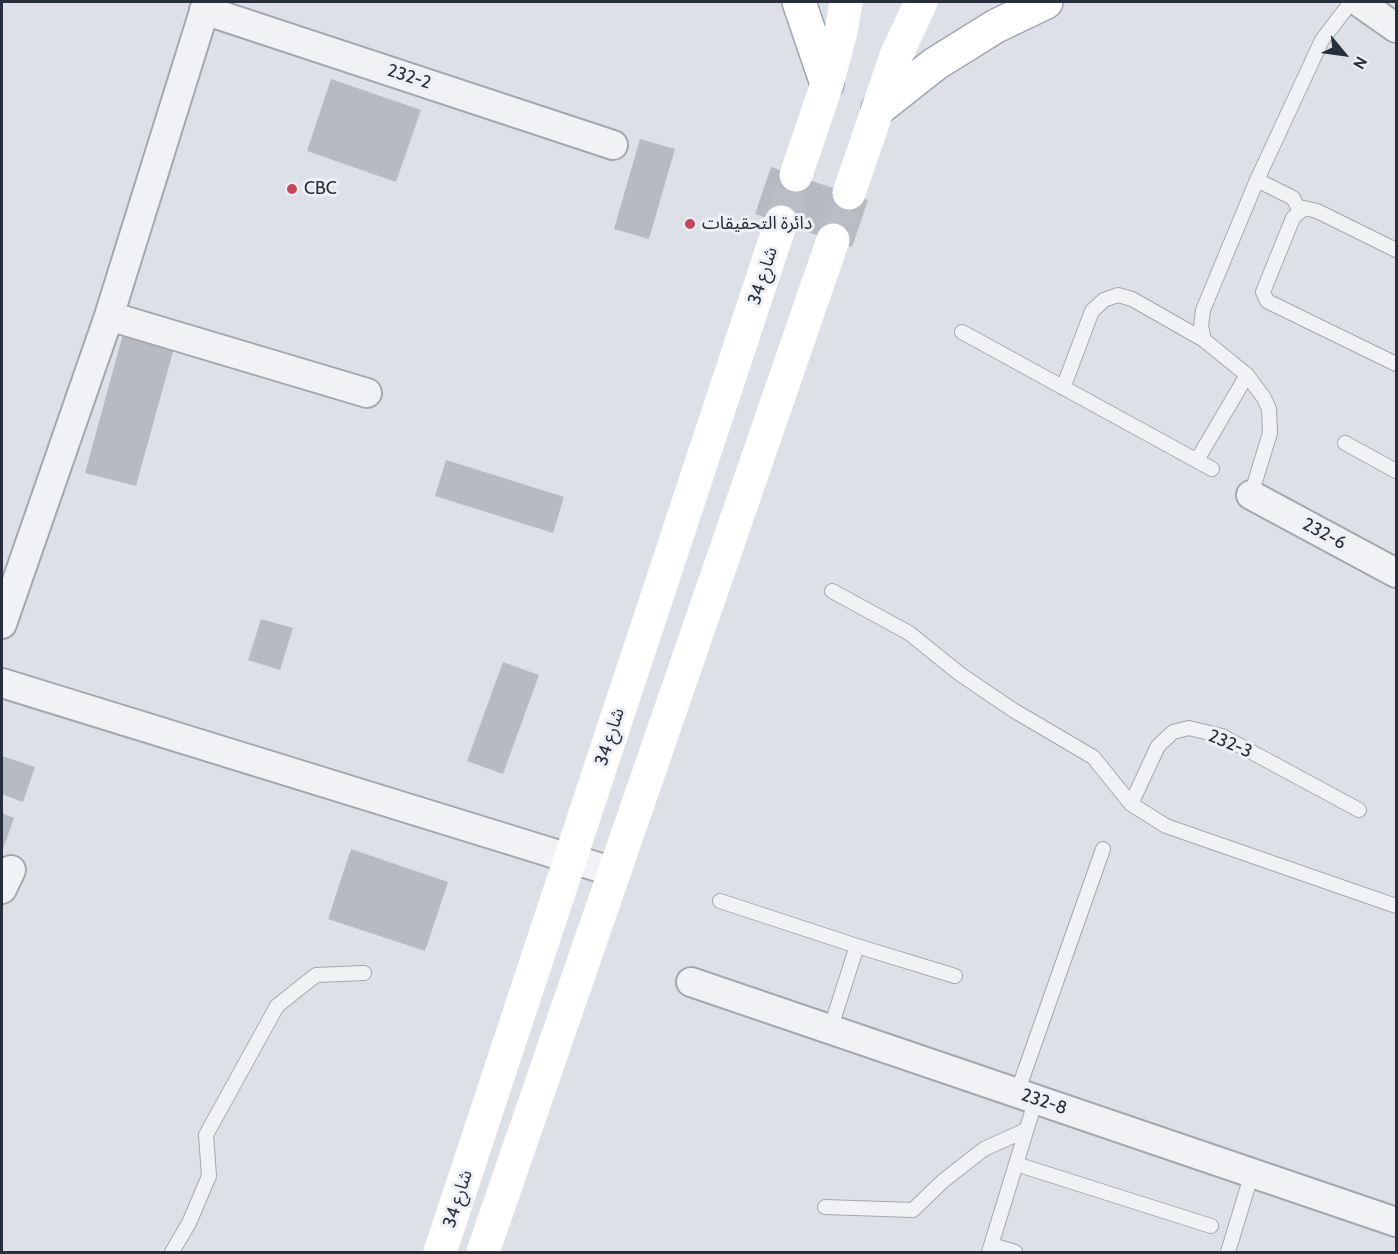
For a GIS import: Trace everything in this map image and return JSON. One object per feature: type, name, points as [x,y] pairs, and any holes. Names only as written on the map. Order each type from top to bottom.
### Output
[{"type":"main road","points":[[799,2],[827,84]]},
{"type":"main road","points":[[796,175],[827,84],[841,32],[846,2]]},
{"type":"main road","points":[[849,193],[896,56],[921,2]]},
{"type":"main road","points":[[878,109],[935,64],[996,26],[1046,2]]},
{"type":"main road","name":"شارع 34","points":[[440,1252],[781,222]]},
{"type":"main road","points":[[483,1252],[833,240]]},
{"type":"street","points":[[1359,2],[1396,28]]},
{"type":"street","points":[[2,624],[109,316],[206,6]]},
{"type":"street","name":"232-2","points":[[206,6],[613,145]]},
{"type":"street","points":[[109,316],[367,393]]},
{"type":"street","name":"232-6","points":[[1251,495],[1396,573]]},
{"type":"street","points":[[2,683],[614,872]]},
{"type":"street","name":"232-8","points":[[691,982],[1396,1222]]},
{"type":"lane","points":[[1204,340],[1203,310],[1257,180],[1322,40],[1351,2]]},
{"type":"lane","points":[[1257,180],[1293,198],[1300,211]]},
{"type":"lane","points":[[1396,250],[1311,208],[1300,211],[1293,219],[1264,287],[1264,297],[1271,303],[1396,364]]},
{"type":"lane","points":[[1064,388],[1092,311],[1104,300],[1118,295],[1132,299],[1204,340],[1247,375],[1269,409],[1270,433],[1251,495]]},
{"type":"lane","points":[[962,332],[1212,468]]},
{"type":"lane","points":[[1197,460],[1247,375]]},
{"type":"lane","points":[[1345,443],[1396,471]]},
{"type":"lane","points":[[832,591],[909,633],[960,674],[1093,757],[1131,804],[1166,826],[1396,906]]},
{"type":"lane","name":"232-3","points":[[1131,804],[1158,746],[1173,732],[1189,728],[1222,736],[1359,810]]},
{"type":"lane","points":[[1015,1252],[991,1249],[1026,1130],[1027,1096],[1102,849]]},
{"type":"lane","points":[[720,901],[955,976]]},
{"type":"lane","points":[[830,1030],[857,946]]},
{"type":"lane","points":[[172,1252],[189,1223],[209,1176],[206,1135],[277,1006],[316,975],[364,974]]},
{"type":"lane","points":[[825,1207],[913,1210],[943,1181],[984,1149],[1026,1130]]},
{"type":"lane","points":[[1016,1164],[1211,1226]]},
{"type":"lane","points":[[1228,1252],[1252,1173]]},
{"type":"building","points":[[331,79],[421,110],[396,182],[307,151]]},
{"type":"building","points":[[640,139],[675,149],[649,239],[614,229]]},
{"type":"building","points":[[771,167],[868,200],[852,247],[755,214]]},
{"type":"building","points":[[123,334],[174,348],[136,486],[85,473]]},
{"type":"building","points":[[446,460],[564,497],[553,533],[435,496]]},
{"type":"building","points":[[261,619],[293,628],[280,670],[248,660]]},
{"type":"building","points":[[503,662],[539,675],[503,774],[467,761]]},
{"type":"building","points":[[2,756],[35,767],[23,802],[2,794]]},
{"type":"building","points":[[2,813],[14,818],[2,852]]},
{"type":"building","points":[[351,849],[448,882],[425,951],[328,919]]},
{"type":"tunnel","points":[[781,222],[796,175]]},
{"type":"tunnel","points":[[833,240],[849,193]]},
{"type":"place","name":"CBC","points":[[292,189]]},
{"type":"place","name":"دائرة التحقيقات","points":[[690,224]]}]
